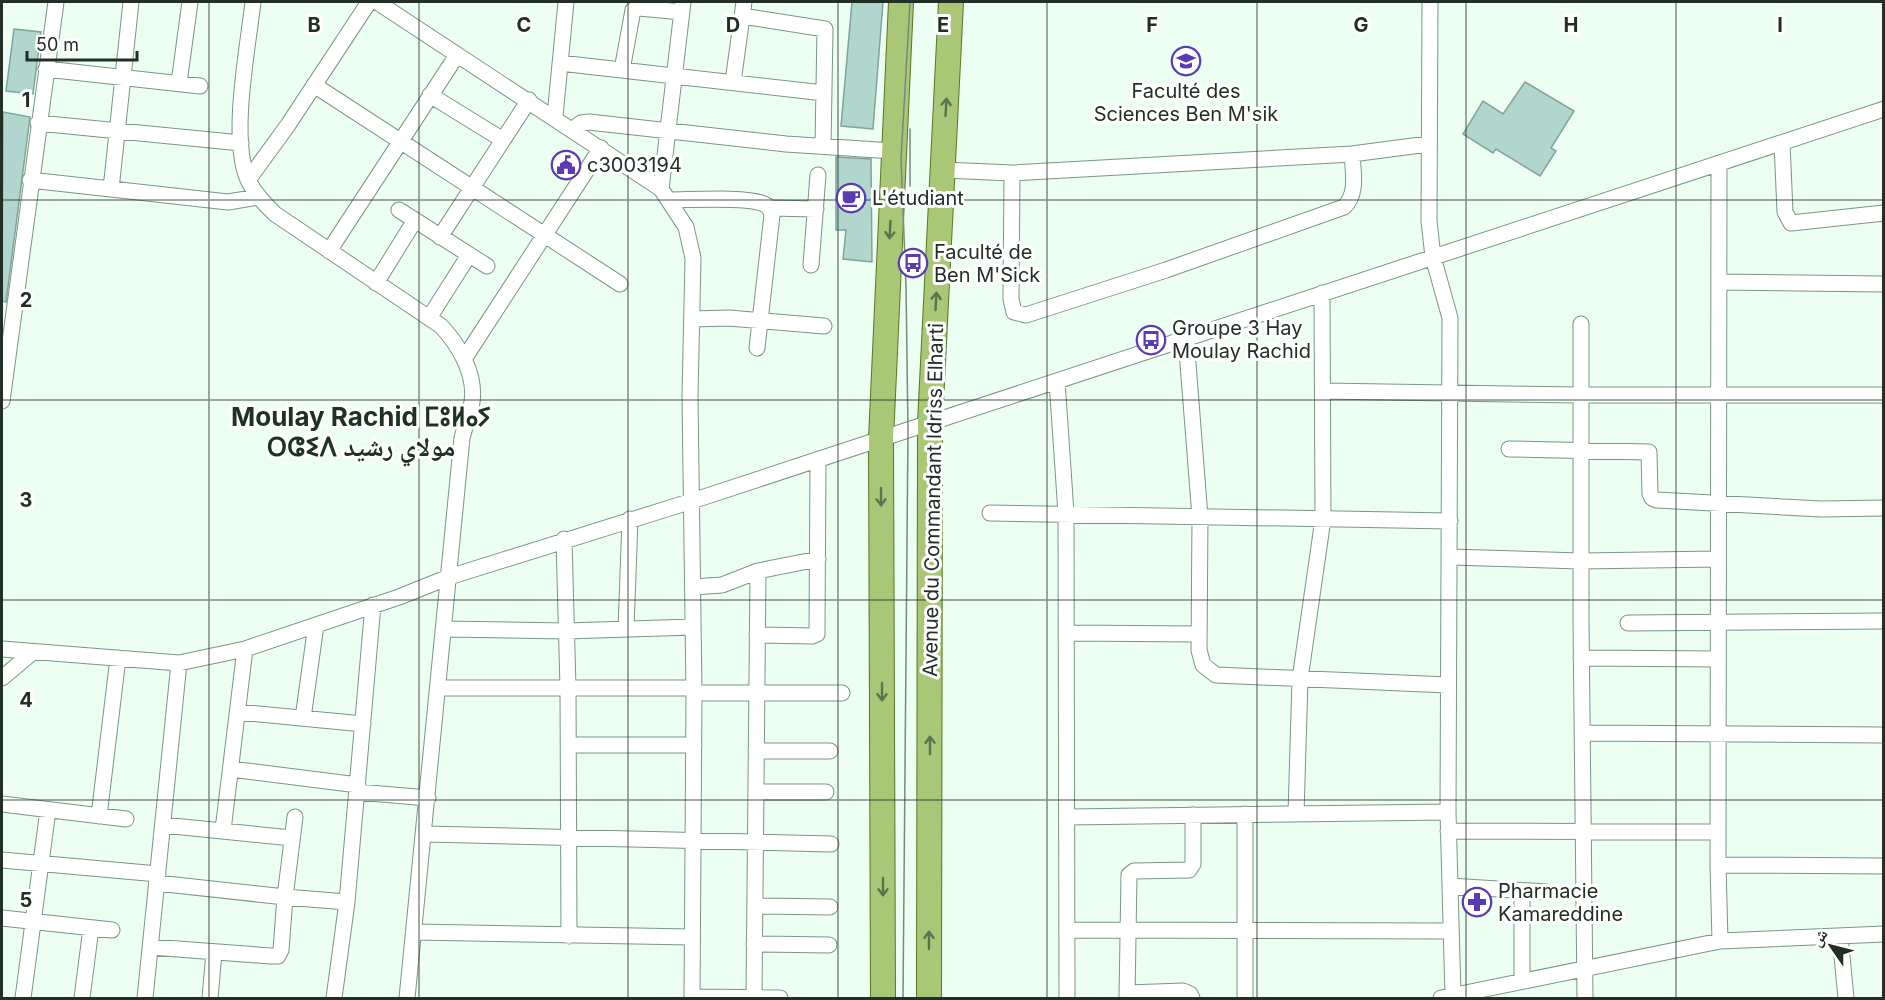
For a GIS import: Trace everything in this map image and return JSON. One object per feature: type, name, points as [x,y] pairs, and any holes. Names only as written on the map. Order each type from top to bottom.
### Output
[{"type":"main road","points":[[883,999],[881,439],[901,2]]},
{"type":"main road","name":"Avenue du Commandant Idriss Elharti","points":[[929,999],[930,423],[951,2]]},
{"type":"street","points":[[2,401],[30,180],[56,2]]},
{"type":"street","points":[[111,189],[115,130],[132,2]]},
{"type":"street","points":[[178,83],[190,2]]},
{"type":"street","points":[[253,2],[241,142],[241,155],[248,180],[258,197],[275,214],[429,318],[453,339],[465,359],[472,400],[462,438],[425,834],[407,999]]},
{"type":"street","points":[[248,180],[369,2]]},
{"type":"street","points":[[377,2],[555,117],[665,194],[686,227],[693,258],[692,998],[780,999]]},
{"type":"street","points":[[555,117],[566,2]]},
{"type":"street","points":[[1430,2],[1429,221],[1434,256],[1450,318],[1448,685],[1450,931],[1447,997],[1646,954],[1720,941],[1884,934]]},
{"type":"street","points":[[622,70],[633,10],[682,7],[668,131],[665,194]]},
{"type":"street","points":[[733,82],[743,9],[825,29],[823,146]]},
{"type":"street","points":[[329,251],[457,55]]},
{"type":"street","points":[[560,63],[824,93]]},
{"type":"street","points":[[46,69],[200,86]]},
{"type":"street","points":[[314,85],[620,284]]},
{"type":"street","points":[[430,95],[503,140]]},
{"type":"street","points":[[440,237],[529,100]]},
{"type":"street","points":[[2,649],[179,663],[245,649],[564,539],[818,460],[1884,109]]},
{"type":"street","points":[[573,129],[581,123],[589,122],[893,151]]},
{"type":"street","points":[[38,123],[241,142]]},
{"type":"street","points":[[1782,143],[1785,212],[1791,223],[1884,213]]},
{"type":"street","points":[[943,170],[1012,173],[1352,154],[1428,144]]},
{"type":"street","points":[[465,359],[601,148]]},
{"type":"street","points":[[1012,173],[1011,299],[1014,312],[1026,315],[1166,270],[1344,207],[1350,201],[1353,193],[1352,154]]},
{"type":"street","points":[[1719,163],[1718,865],[1720,941]]},
{"type":"street","points":[[811,265],[818,175]]},
{"type":"street","points":[[30,180],[228,202],[258,197]]},
{"type":"street","points":[[665,194],[749,201],[764,204],[770,208],[816,209]]},
{"type":"street","points":[[757,348],[772,215],[770,208]]},
{"type":"street","points":[[399,210],[487,266]]},
{"type":"street","points":[[376,283],[415,220]]},
{"type":"street","points":[[429,318],[469,255]]},
{"type":"street","points":[[1719,282],[1884,284]]},
{"type":"street","points":[[1296,814],[1300,679],[1323,519],[1322,293]]},
{"type":"street","points":[[692,319],[729,318],[824,326]]},
{"type":"street","points":[[1581,324],[1580,561],[1585,999]]},
{"type":"street","points":[[1186,338],[1200,517],[1199,634],[1203,665],[1216,675],[1448,685]]},
{"type":"street","points":[[1057,381],[1066,513],[1067,999]]},
{"type":"street","points":[[1323,392],[1581,396],[1884,395]]},
{"type":"street","points":[[1509,449],[1649,452],[1652,498],[1719,504],[1884,508]]},
{"type":"street","points":[[757,635],[812,636],[817,634],[818,460]]},
{"type":"street","points":[[990,513],[1450,520]]},
{"type":"street","points":[[626,629],[630,519]]},
{"type":"street","points":[[564,539],[569,745],[569,936]]},
{"type":"street","points":[[1450,557],[1580,561],[1718,559]]},
{"type":"street","points":[[693,587],[722,585],[758,571],[818,559]]},
{"type":"street","points":[[754,998],[758,571]]},
{"type":"street","points":[[334,999],[347,902],[373,605]]},
{"type":"street","points":[[1628,623],[1884,621]]},
{"type":"street","points":[[303,718],[316,625]]},
{"type":"street","points":[[444,629],[566,631],[693,627]]},
{"type":"street","points":[[1066,633],[1199,634]]},
{"type":"street","points":[[223,830],[245,649]]},
{"type":"street","points":[[2,678],[33,652]]},
{"type":"street","points":[[99,816],[118,658]]},
{"type":"street","points":[[1581,658],[1718,659]]},
{"type":"street","points":[[145,999],[179,663]]},
{"type":"street","points":[[438,688],[842,693]]},
{"type":"street","points":[[238,712],[363,724]]},
{"type":"street","points":[[1582,733],[1884,735]]},
{"type":"street","points":[[569,745],[694,745]]},
{"type":"street","points":[[756,751],[830,751]]},
{"type":"street","points":[[231,769],[428,798]]},
{"type":"street","points":[[756,792],[826,792]]},
{"type":"street","points":[[2,804],[126,819]]},
{"type":"street","points":[[23,999],[48,810]]},
{"type":"street","points":[[1068,817],[1448,812]]},
{"type":"street","points":[[1245,814],[1243,930],[1245,999]]},
{"type":"street","points":[[1192,999],[1190,994],[1183,991],[1127,996],[1129,875],[1134,870],[1189,870],[1193,864],[1193,815]]},
{"type":"street","points":[[150,947],[278,956],[281,950],[295,817]]},
{"type":"street","points":[[163,825],[292,838]]},
{"type":"street","points":[[1448,831],[1718,832]]},
{"type":"street","points":[[425,834],[831,844]]},
{"type":"street","points":[[2,860],[285,897],[347,902]]},
{"type":"street","points":[[1718,865],[1884,866]]},
{"type":"street","points":[[1450,886],[1546,892]]},
{"type":"street","points":[[1522,891],[1522,981]]},
{"type":"street","points":[[755,906],[830,907]]},
{"type":"street","points":[[2,918],[112,930]]},
{"type":"street","points":[[82,999],[91,928]]},
{"type":"street","points":[[1067,930],[1450,931]]},
{"type":"street","points":[[415,932],[692,937]]},
{"type":"street","points":[[1840,936],[1846,999]]},
{"type":"street","points":[[754,944],[829,945]]},
{"type":"street","points":[[210,999],[214,952]]},
{"type":"building","points":[[852,2],[883,2],[873,129],[841,126]]},
{"type":"building","points":[[14,29],[41,32],[33,94],[6,91]]},
{"type":"building","points":[[1525,82],[1574,111],[1551,148],[1556,151],[1540,176],[1496,149],[1493,153],[1463,134],[1483,101],[1503,114]]},
{"type":"building","points":[[3,112],[30,117],[6,302],[2,301]]},
{"type":"building","points":[[836,157],[871,159],[872,262],[843,259],[846,230],[836,230]]},
{"type":"tram line","points":[[903,998],[908,430],[901,159],[910,2]]},
{"type":"tram line","points":[[910,129],[910,186]]},
{"type":"place","name":"Faculté des Sciences Ben M'sik","points":[[1186,61]]},
{"type":"place","name":"c3003194","points":[[566,165]]},
{"type":"place","name":"L'étudiant","points":[[851,198]]},
{"type":"place","name":"Faculté de Ben M'Sick","points":[[913,263]]},
{"type":"place","name":"Groupe 3 Hay Moulay Rachid","points":[[1151,340]]},
{"type":"place","name":"Pharmacie Kamareddine","points":[[1477,902]]},
{"type":"district","name":"Moulay Rachid ⵎⵓⵍⴰⵢ ⵔⵛⵉⴷ مولاي رشيد","points":[[361,430]]}]
